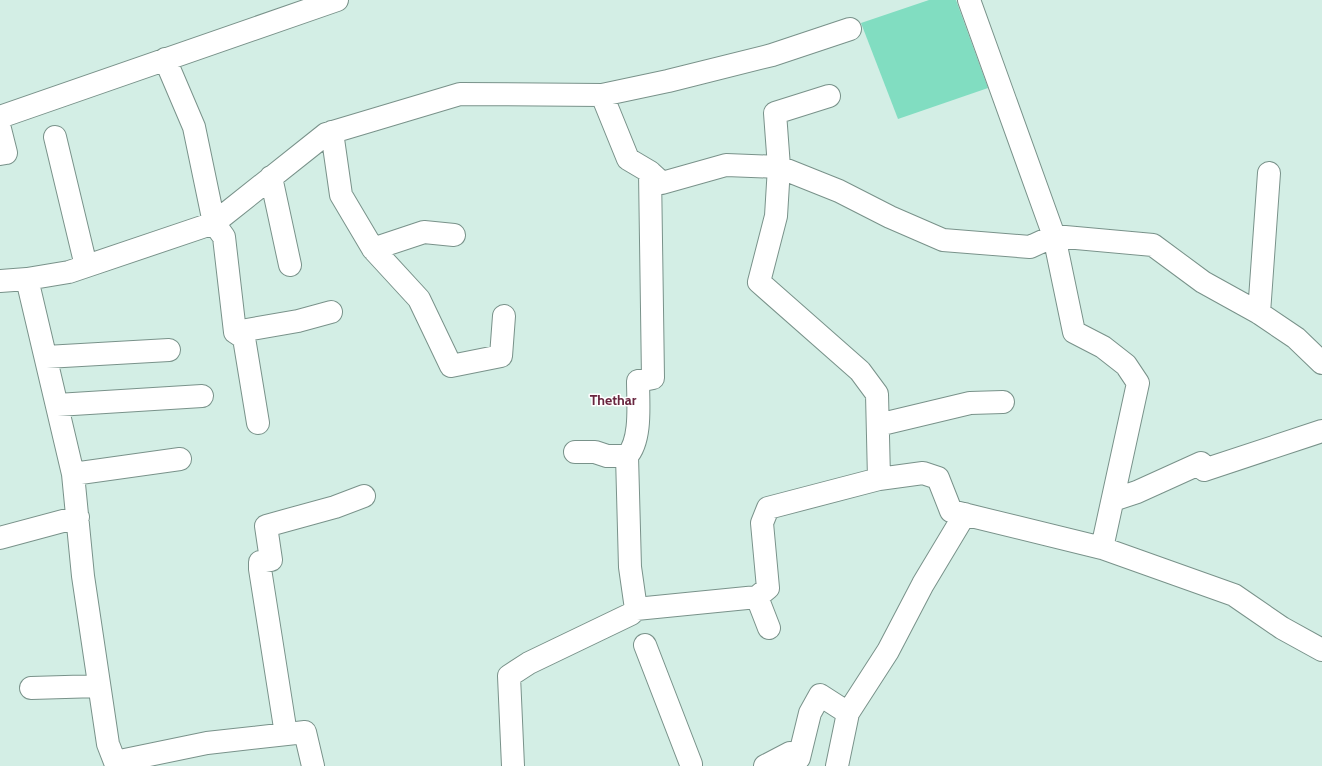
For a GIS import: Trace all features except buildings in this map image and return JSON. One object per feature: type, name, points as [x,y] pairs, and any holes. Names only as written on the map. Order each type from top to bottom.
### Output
[{"type":"street","points":[[0,117],[337,0]]},
{"type":"street","points":[[969,0],[1054,236],[1074,332],[1103,347],[1126,365],[1138,383],[1102,548]]},
{"type":"street","points":[[0,281],[27,279],[69,272],[214,223],[326,134],[460,94],[602,95],[668,81],[772,55],[850,29]]},
{"type":"street","points":[[165,60],[194,127],[214,223],[224,237],[235,332],[244,338],[258,423]]},
{"type":"street","points":[[602,95],[628,159],[650,172],[662,183],[726,165],[779,167],[839,191],[890,217],[943,240],[1030,247],[1054,236],[1153,245],[1203,282],[1259,313],[1296,338],[1322,363]]},
{"type":"street","points":[[829,96],[775,113],[779,167],[776,216],[759,282],[860,371],[877,394],[879,479]]},
{"type":"street","points":[[0,129],[6,153],[0,154]]},
{"type":"street","points":[[332,132],[341,195],[373,249],[419,299],[452,366],[501,356],[504,316]]},
{"type":"street","points":[[55,137],[86,266]]},
{"type":"street","points":[[576,452],[595,452],[607,456],[627,456],[632,451],[637,430],[638,381],[653,378],[650,172]]},
{"type":"street","points":[[1259,313],[1269,173]]},
{"type":"street","points":[[271,177],[290,265]]},
{"type":"street","points":[[373,249],[424,232],[454,235]]},
{"type":"street","points":[[27,279],[74,474],[83,576],[108,744],[115,762],[206,743],[305,732],[313,766]]},
{"type":"street","points":[[235,332],[298,321],[331,312]]},
{"type":"street","points":[[46,357],[169,350]]},
{"type":"street","points":[[57,405],[202,396]]},
{"type":"street","points":[[878,425],[970,403],[1003,402]]},
{"type":"street","points":[[1113,500],[1137,492],[1201,462],[1204,470],[1322,431]]},
{"type":"street","points":[[627,456],[630,567],[636,609]]},
{"type":"street","points":[[74,474],[180,459]]},
{"type":"street","points":[[513,766],[508,676],[529,663],[631,614],[636,609],[757,597],[768,588],[762,523],[768,508],[879,479],[923,473],[938,478],[951,511],[1102,548],[1234,595],[1282,628],[1322,650]]},
{"type":"street","points":[[286,734],[260,569],[260,562],[270,560],[266,526],[335,507],[364,496]]},
{"type":"street","points":[[838,766],[848,713],[888,651],[923,584],[965,514]]},
{"type":"street","points":[[0,538],[78,517]]},
{"type":"street","points":[[757,597],[769,628]]},
{"type":"street","points":[[645,645],[688,765]]},
{"type":"street","points":[[31,688],[99,686]]},
{"type":"street","points":[[765,766],[790,754],[799,758],[810,713],[820,695],[848,713]]},
{"type":"green space","points":[[929,0],[956,0],[988,88],[898,119],[861,23]]},
{"type":"district","name":"Thethar","points":[[613,400]]}]
